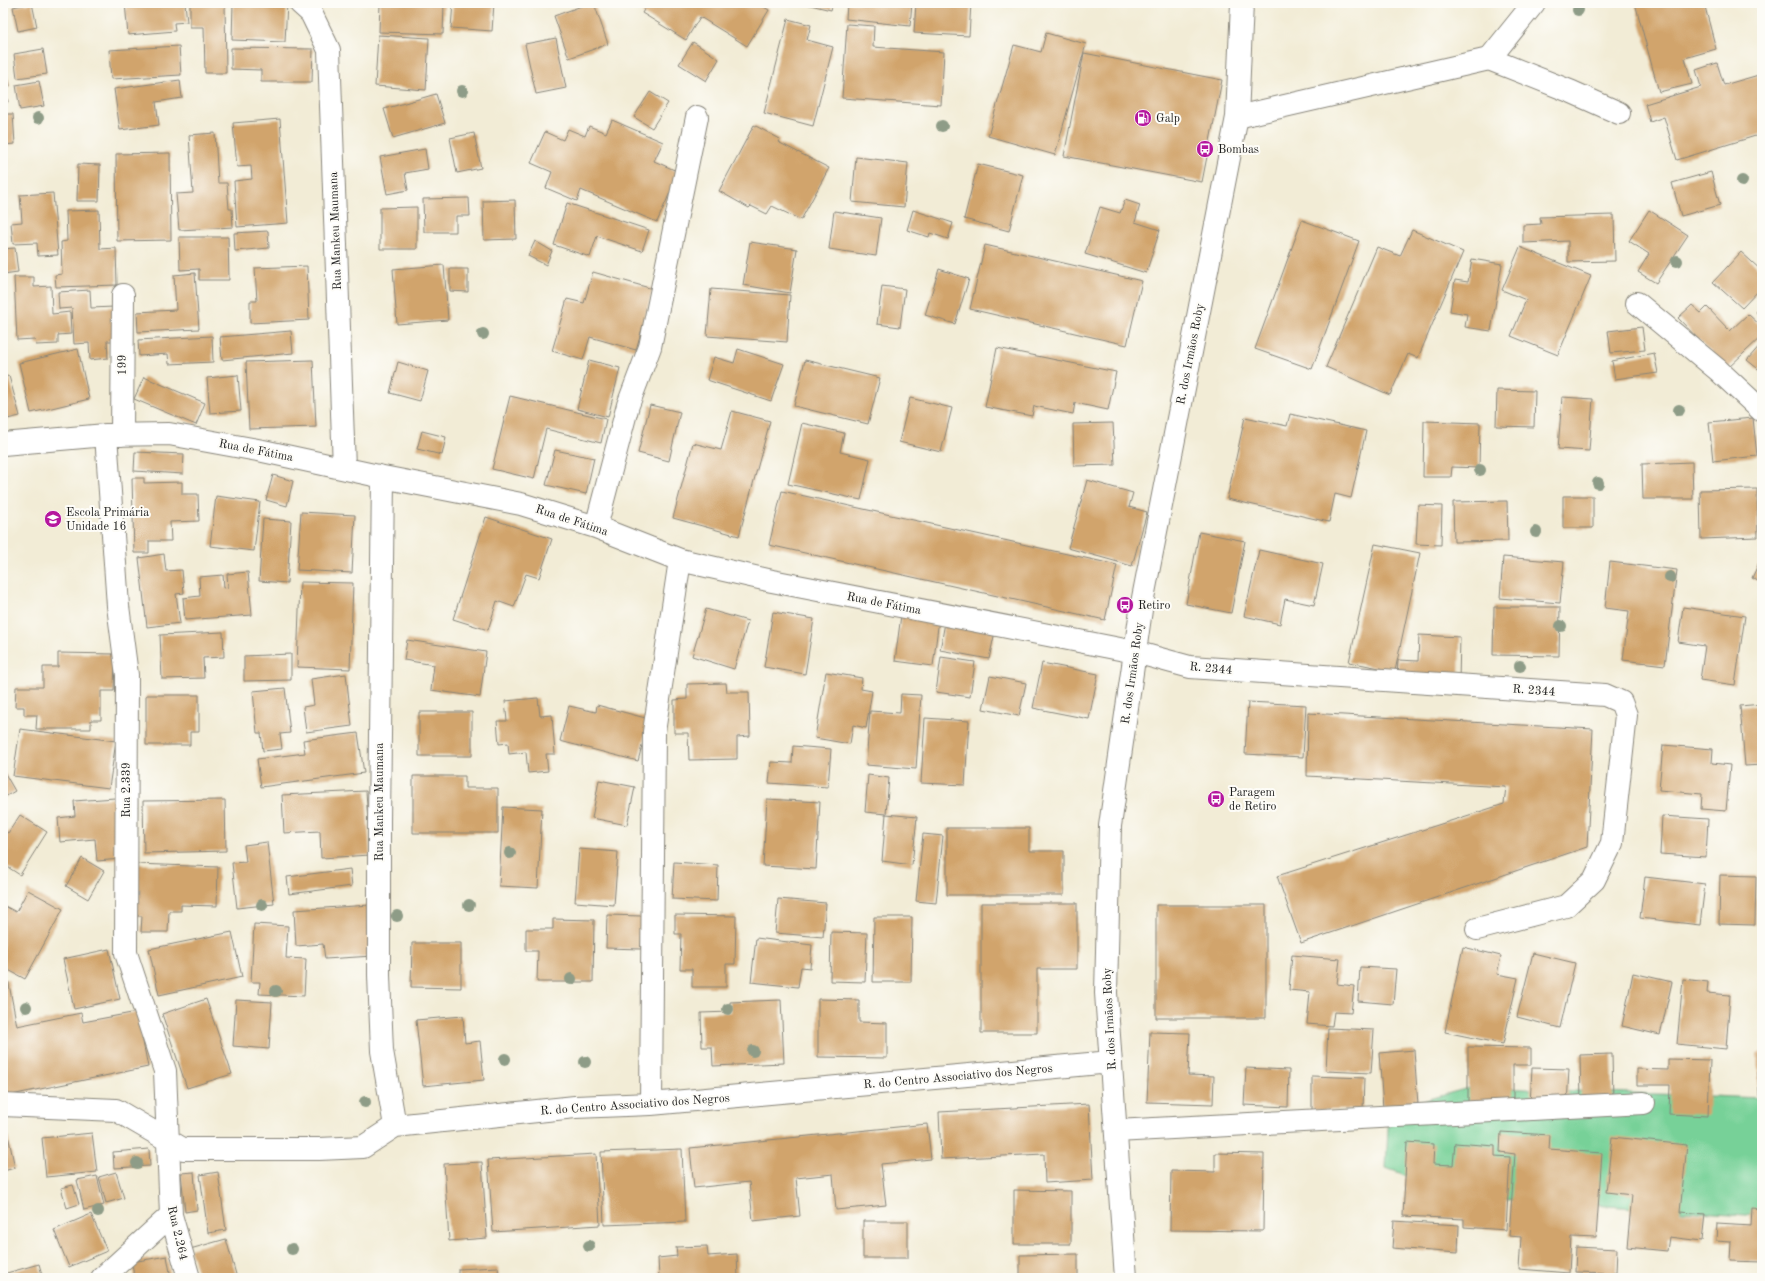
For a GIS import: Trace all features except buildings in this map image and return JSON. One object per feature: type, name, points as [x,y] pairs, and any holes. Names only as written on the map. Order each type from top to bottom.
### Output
[{"type":"street","name":"Rua Mankeu Maumana","points":[[300,3],[311,13],[329,50],[344,468]]},
{"type":"street","name":"R. dos Irmãos Roby","points":[[1126,1278],[1106,993],[1110,826],[1135,652],[1152,549],[1238,116],[1242,3]]},
{"type":"street","points":[[1489,59],[1534,3]]},
{"type":"street","points":[[1238,116],[1489,59],[1619,112]]},
{"type":"street","points":[[596,527],[628,405],[650,347],[697,117]]},
{"type":"street","name":"199","points":[[114,435],[123,295]]},
{"type":"street","points":[[1637,303],[1718,370],[1762,411]]},
{"type":"street","name":"Rua de Fátima","points":[[3,444],[114,435],[169,434],[263,451],[382,477],[521,504],[596,527],[680,560],[772,581],[1135,652]]},
{"type":"street","name":"Rua 2.339","points":[[114,435],[118,606],[127,675],[126,953],[165,1071],[168,1139]]},
{"type":"street","name":"Rua Mankeu Maumana","points":[[382,477],[379,822],[380,975],[382,1051],[395,1126]]},
{"type":"street","points":[[651,1104],[654,732],[680,560]]},
{"type":"street","name":"R. 2344","points":[[1135,652],[1190,667],[1605,695],[1621,702],[1626,715],[1612,843],[1594,880],[1566,906],[1477,929]]},
{"type":"street","name":"R. do Centro Associativo dos Negros","points":[[3,1105],[116,1110],[183,1148],[363,1147],[395,1126],[575,1107],[651,1104],[1111,1062]]},
{"type":"street","points":[[1116,1132],[1644,1103]]},
{"type":"street","name":"Rua 2.264","points":[[168,1139],[172,1215],[189,1278]]},
{"type":"street","points":[[102,1278],[172,1215]]},
{"type":"green space","points":[[1472,1087],[1762,1098],[1762,1216],[1466,1197],[1386,1168],[1389,1110]]},
{"type":"place","name":"Galp","points":[[1143,118]]},
{"type":"place","name":"Bombas","points":[[1205,149]]},
{"type":"place","name":"Escola Primária Unidade 16","points":[[53,519]]},
{"type":"place","name":"Retiro","points":[[1125,605]]},
{"type":"place","name":"Paragem de Retiro","points":[[1216,799]]}]
